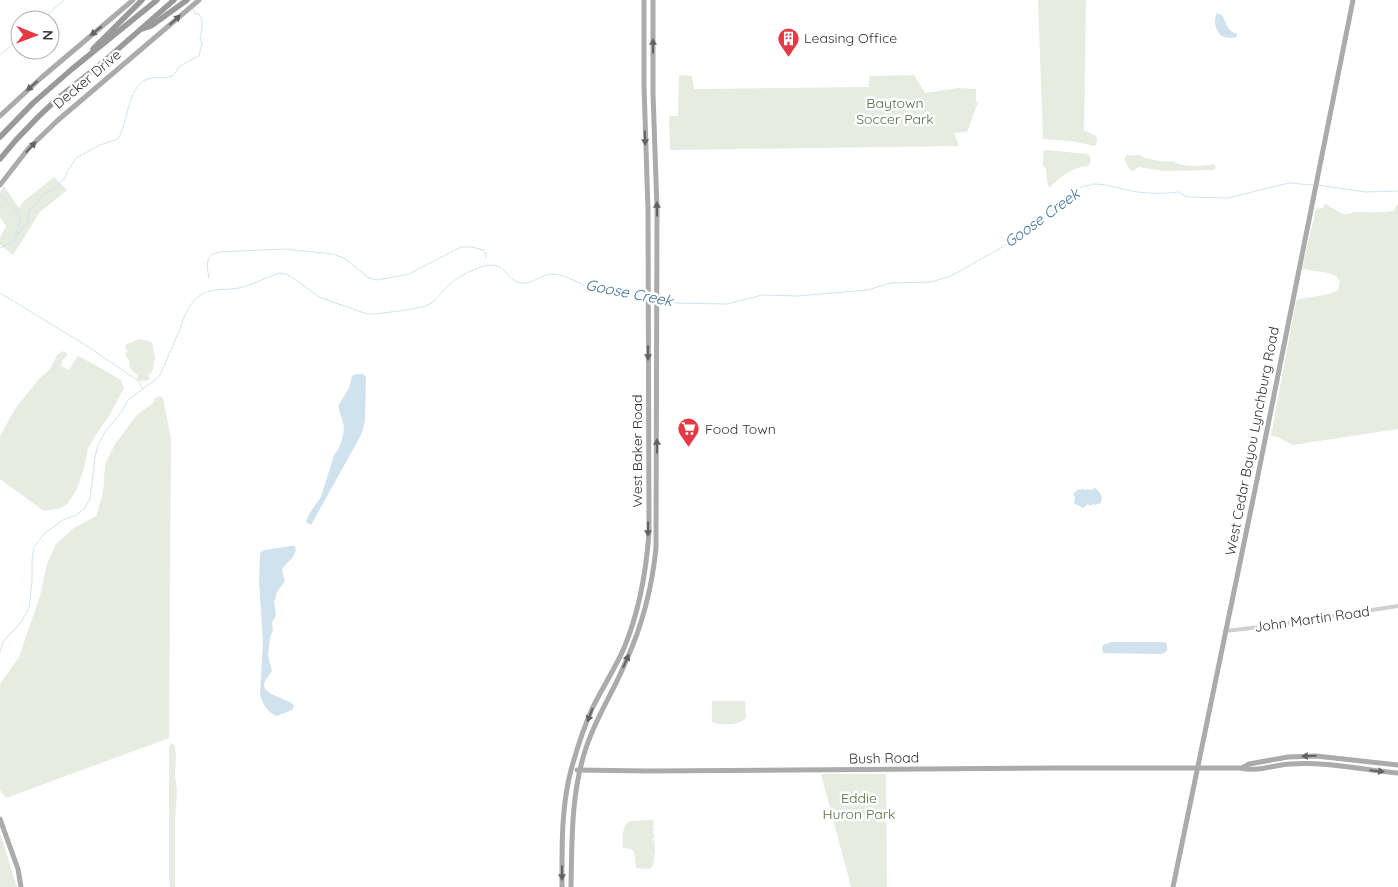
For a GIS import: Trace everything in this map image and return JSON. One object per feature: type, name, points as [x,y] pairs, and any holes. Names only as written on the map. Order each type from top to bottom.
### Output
[{"type":"highway","points":[[72,70],[142,0]]},
{"type":"highway","name":"Decker Drive","points":[[0,137],[33,103],[157,0]]},
{"type":"highway","name":"Decker Drive","points":[[0,159],[56,100],[101,64],[174,0]]},
{"type":"highway","points":[[138,31],[151,26],[187,0]]},
{"type":"main road","points":[[0,116],[41,78],[133,0]]},
{"type":"main road","name":"Decker Drive","points":[[0,184],[28,149],[57,121],[199,0]]},
{"type":"main road","name":"West Baker Road","points":[[562,887],[564,804],[571,769],[591,711],[624,648],[635,616],[646,565],[649,462],[648,210],[644,86],[644,0]]},
{"type":"main road","name":"West Baker Road","points":[[571,887],[573,811],[580,770],[592,730],[626,662],[643,619],[651,583],[657,538],[657,209],[653,93],[653,0]]},
{"type":"main road","name":"West Cedar Bayou Lynchburg Road","points":[[1173,887],[1353,0]]},
{"type":"main road","points":[[649,462],[657,462]]},
{"type":"main road","points":[[635,616],[643,619]]},
{"type":"main road","points":[[604,687],[611,690]]},
{"type":"main road","points":[[1241,768],[1249,764],[1302,756],[1331,757],[1398,765]]},
{"type":"main road","points":[[1241,768],[1250,770],[1290,764],[1318,764],[1398,773]]},
{"type":"main road","name":"Bush Road","points":[[571,769],[1241,768]]},
{"type":"main road","points":[[0,819],[18,869],[21,887]]},
{"type":"main road","points":[[562,851],[571,851]]},
{"type":"street","name":"John Martin Road","points":[[1225,631],[1398,606]]},
{"type":"green space","points":[[1038,0],[1086,0],[1084,130],[1096,136],[1095,146],[1070,141],[1043,139]]},
{"type":"green space","name":"Baytown Soccer Park","points":[[679,75],[692,76],[694,89],[869,87],[869,76],[914,75],[925,93],[959,88],[976,89],[976,102],[978,102],[967,132],[954,133],[959,146],[670,150],[669,116],[678,116]]},
{"type":"green space","points":[[1045,150],[1088,154],[1091,161],[1088,166],[1077,168],[1067,173],[1049,188],[1046,169],[1043,165],[1043,153]]},
{"type":"green space","points":[[1127,155],[1140,155],[1153,160],[1172,161],[1187,166],[1214,164],[1216,167],[1214,170],[1164,171],[1138,167],[1133,171],[1130,170],[1124,159]]},
{"type":"green space","points":[[54,177],[67,190],[40,212],[13,255],[0,245],[0,238],[6,226],[0,217],[0,192],[4,186],[19,208],[24,201]]},
{"type":"green space","points":[[1325,204],[1340,213],[1349,214],[1354,212],[1394,211],[1398,204],[1398,429],[1293,445],[1271,436],[1296,301],[1329,294],[1338,290],[1340,282],[1336,276],[1329,273],[1302,269],[1316,209],[1323,208]]},
{"type":"green space","points":[[139,339],[152,343],[155,358],[152,372],[148,375],[149,380],[139,381],[137,379],[138,376],[130,368],[125,354],[128,351],[125,348],[127,344]]},
{"type":"green space","points":[[63,351],[68,354],[62,361],[61,366],[69,370],[78,356],[121,380],[124,388],[109,416],[88,448],[84,469],[76,491],[67,504],[61,508],[44,511],[0,479],[0,436],[15,409],[38,380],[50,369],[57,355]]},
{"type":"green space","points":[[160,396],[163,398],[171,439],[169,738],[6,798],[0,790],[0,684],[19,657],[40,596],[47,564],[56,544],[74,528],[96,516],[103,493],[105,465],[115,444],[137,415],[153,403],[155,398]]},
{"type":"green space","points":[[712,701],[745,701],[746,718],[735,724],[713,723]]},
{"type":"green space","points":[[172,743],[175,746],[177,791],[175,887],[170,887],[169,876],[169,747]]},
{"type":"green space","name":"Eddie Huron Park","points":[[821,774],[886,774],[887,887],[851,887]]},
{"type":"green space","points":[[630,821],[654,821],[652,827],[654,827],[655,838],[652,840],[655,841],[653,842],[655,844],[655,854],[653,854],[655,857],[653,865],[650,869],[636,868],[634,852],[631,849],[623,848],[624,829]]},
{"type":"green space","points":[[0,833],[17,887],[0,887]]},
{"type":"water","points":[[1217,13],[1222,15],[1229,29],[1237,34],[1237,37],[1221,36],[1215,25]]},
{"type":"water","points":[[363,374],[366,377],[365,421],[361,435],[311,525],[306,522],[309,514],[321,497],[334,455],[339,448],[343,436],[344,426],[338,406],[349,388],[352,376]]},
{"type":"water","points":[[1095,488],[1101,495],[1101,503],[1090,506],[1088,504],[1083,508],[1074,504],[1075,497],[1073,494],[1077,490],[1091,490]]},
{"type":"water","points":[[295,546],[295,554],[282,570],[285,581],[277,592],[274,602],[276,615],[272,623],[273,630],[268,656],[272,671],[264,686],[271,694],[292,703],[294,706],[292,710],[277,716],[266,708],[260,694],[263,641],[259,582],[260,555],[265,550]]},
{"type":"water","points":[[1111,642],[1164,642],[1167,644],[1167,650],[1161,654],[1103,653],[1103,645]]},
{"type":"waterway","points":[[52,10],[64,0]]},
{"type":"waterway","points":[[0,248],[12,242],[28,221],[30,210],[45,193],[54,189],[66,177],[76,158],[100,145],[118,139],[131,99],[139,85],[145,80],[172,76],[179,67],[199,56],[202,43],[200,40],[202,20],[199,14],[195,14],[193,7]]},
{"type":"waterway","points":[[0,55],[10,46]]},
{"type":"waterway","name":"Goose Creek","points":[[659,298],[675,303],[727,304],[762,295],[798,296],[868,290],[890,283],[931,282],[951,276],[1022,236],[1073,193],[1083,186],[1092,184],[1140,192],[1179,192],[1188,197],[1228,198],[1289,183],[1313,185]]},
{"type":"waterway","name":"Goose Creek","points":[[1317,185],[1366,192],[1398,191]]},
{"type":"waterway","points":[[0,195],[12,206],[19,216],[20,224],[15,236]]},
{"type":"waterway","points":[[209,278],[207,265],[209,258],[211,255],[220,252],[284,249],[333,254],[344,258],[369,278],[377,280],[409,274],[461,247],[483,250],[486,258]]},
{"type":"waterway","name":"Goose Creek","points":[[0,652],[3,642],[21,622],[29,608],[34,547],[44,534],[63,520],[76,515],[84,509],[90,499],[98,445],[105,432],[122,411],[128,400],[160,375],[188,310],[193,302],[204,293],[243,287],[279,273],[293,278],[319,297],[367,314],[374,314],[414,309],[428,305],[436,300],[451,283],[463,275],[487,265],[494,265],[500,267],[511,278],[521,283],[553,274],[564,276],[593,288],[646,294]]},
{"type":"waterway","points":[[0,293],[87,346],[137,380],[142,388]]},
{"type":"place","name":"Leasing Office","points":[[788,57]]},
{"type":"place","name":"Food Town","points":[[689,448]]}]
